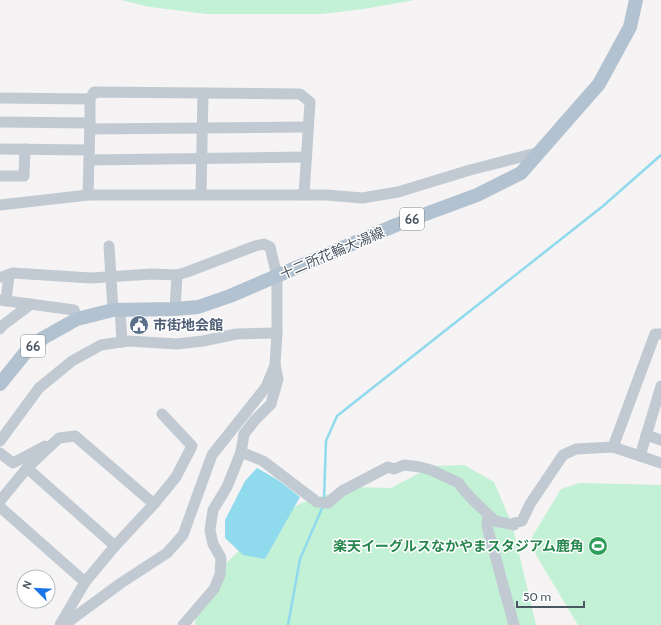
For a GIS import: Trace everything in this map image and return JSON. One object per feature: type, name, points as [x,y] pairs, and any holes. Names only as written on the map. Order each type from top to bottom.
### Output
[{"type":"main road","name":"十二所花輪大湯線","points":[[0,384],[24,353],[43,338],[77,319],[116,309],[175,309],[198,307],[230,296],[396,225],[477,195],[521,172],[599,84],[630,27],[636,0]]},
{"type":"street","points":[[88,195],[90,98],[94,92],[300,94],[310,102],[304,195]]},
{"type":"street","points":[[201,194],[203,93]]},
{"type":"street","points":[[0,98],[90,98]]},
{"type":"street","points":[[0,122],[90,126],[202,128],[308,127]]},
{"type":"street","points":[[0,149],[25,149],[89,155],[202,158],[306,157]]},
{"type":"street","points":[[0,176],[24,176],[25,149]]},
{"type":"street","points":[[0,205],[88,195],[326,195],[362,198],[398,192],[470,170],[540,152]]},
{"type":"street","points":[[77,319],[74,310],[3,301],[7,275],[91,278],[177,274],[187,272],[255,246],[264,244],[270,247],[277,276],[277,333],[275,365],[278,379],[271,404],[244,434],[241,452],[227,487],[213,510],[210,530],[213,544],[221,558],[220,575],[214,589],[183,625]]},
{"type":"street","points":[[109,246],[110,276],[122,342]]},
{"type":"street","points":[[175,309],[177,274]]},
{"type":"street","points":[[0,329],[3,325],[32,304]]},
{"type":"street","points":[[0,440],[39,388],[72,361],[101,345],[128,341],[177,344],[203,341],[236,334],[277,333]]},
{"type":"street","points":[[613,447],[655,334],[661,334]]},
{"type":"street","points":[[60,625],[167,553],[183,535],[212,455],[266,387],[275,365]]},
{"type":"street","points":[[640,456],[661,386]]},
{"type":"street","points":[[60,625],[85,582],[176,478],[192,446],[162,414]]},
{"type":"street","points":[[646,435],[661,440]]},
{"type":"street","points":[[0,453],[13,463],[59,438],[74,436],[154,504]]},
{"type":"street","points":[[0,501],[27,468],[59,438]]},
{"type":"street","points":[[241,452],[263,461],[317,502],[328,503],[342,490],[388,467],[394,469],[404,465],[431,470],[459,483],[473,500],[495,521],[514,525],[514,523],[522,521],[530,504],[563,455],[576,449],[613,447],[661,463]]},
{"type":"street","points":[[27,468],[115,546]]},
{"type":"street","points":[[0,507],[85,582]]},
{"type":"street","points":[[488,514],[487,526],[514,625]]},
{"type":"green space","points":[[121,0],[415,0],[322,14],[207,14],[150,7]]},
{"type":"green space","points":[[464,465],[494,482],[512,524],[536,625],[195,625],[196,617],[215,575],[259,530],[301,503],[352,487],[391,488],[433,466]]},
{"type":"green space","name":"楽天イーグルスなかやまスタジアム鹿角","points":[[580,483],[661,485],[661,625],[578,625],[536,555],[532,537],[561,489]]},
{"type":"water","points":[[257,468],[278,480],[300,497],[265,559],[243,555],[225,538],[225,520],[245,481]]},
{"type":"waterway","points":[[324,499],[326,441],[337,416],[603,206],[661,155]]},
{"type":"waterway","points":[[288,625],[300,559],[323,506]]},
{"type":"place","name":"市街地会館","points":[[139,325]]},
{"type":"place","name":"楽天イーグルスなかやまスタジアム鹿角","points":[[598,546]]}]
